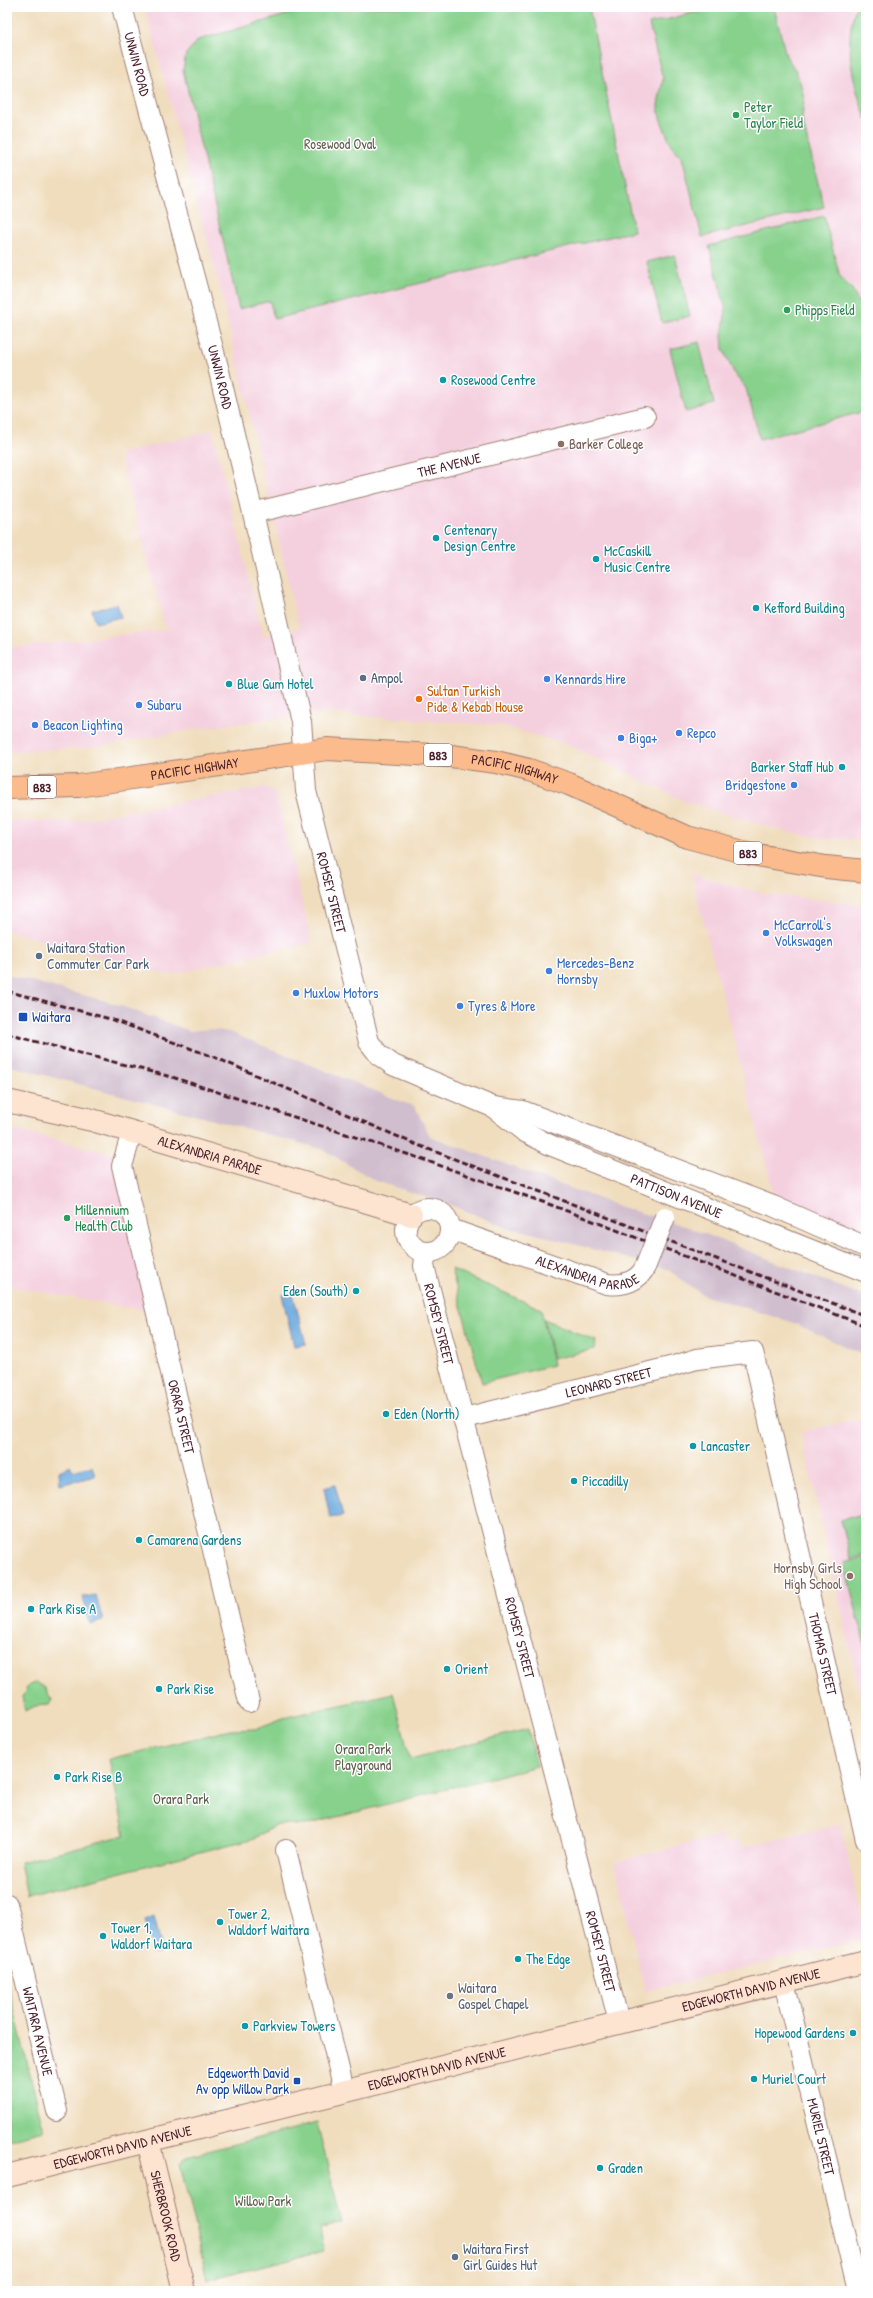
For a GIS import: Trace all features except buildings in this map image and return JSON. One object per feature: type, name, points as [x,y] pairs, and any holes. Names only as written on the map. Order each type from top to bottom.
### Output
[{"type":"main road","name":"PACIFIC HIGHWAY","points":[[7,788],[78,786],[303,751],[337,748],[451,756],[496,762],[529,770],[570,784],[687,837],[751,854],[826,867],[866,872]]},
{"type":"main road","name":"ALEXANDRIA PARADE","points":[[7,1101],[132,1132],[411,1215]]},
{"type":"main road","name":"EDGEWORTH DAVID AVENUE","points":[[7,2176],[344,2090],[866,1961]]},
{"type":"main road","name":"SHERBROOK ROAD","points":[[148,2141],[184,2291]]},
{"type":"street","name":"UNWIN ROAD","points":[[122,7],[218,367],[301,721],[303,751]]},
{"type":"street","name":"THE AVENUE","points":[[253,512],[645,418]]},
{"type":"street","name":"ROMSEY STREET","points":[[303,751],[304,783],[366,1033]]},
{"type":"street","name":"PATTISON AVENUE","points":[[366,1033],[374,1048],[386,1061],[493,1107],[525,1132],[550,1145],[866,1272]]},
{"type":"street","name":"PATTISON AVENUE","points":[[493,1107],[523,1111],[773,1206],[866,1247]]},
{"type":"street","name":"ORARA STREET","points":[[132,1132],[122,1166],[249,1702]]},
{"type":"street","name":"ALEXANDRIA PARADE","points":[[450,1229],[607,1284],[631,1282],[640,1275],[646,1265],[674,1194]]},
{"type":"street","points":[[425,1208],[432,1208],[445,1215],[450,1229],[446,1244],[440,1249],[426,1252],[419,1250],[409,1241],[406,1228],[411,1215],[425,1208]]},
{"type":"street","name":"ROMSEY STREET","points":[[426,1252],[424,1266],[465,1418],[619,2022]]},
{"type":"street","name":"LEONARD STREET","points":[[465,1418],[697,1359],[753,1352]]},
{"type":"street","name":"THOMAS STREET","points":[[753,1352],[866,1840]]},
{"type":"street","points":[[286,1850],[344,2090]]},
{"type":"street","name":"WAITARA AVENUE","points":[[7,1904],[57,2111]]},
{"type":"street","name":"MURIEL STREET","points":[[784,1982],[858,2291]]},
{"type":"shaded area","name":"Barker College","points":[[145,7],[866,7],[866,840],[823,839],[776,829],[687,802],[566,744],[499,725],[317,713],[196,729],[97,747],[7,752],[7,648],[166,630],[119,454],[212,430],[263,636],[299,628],[222,297]]},
{"type":"shaded area","points":[[266,787],[276,794],[312,943],[168,975],[7,931],[7,821],[75,821]]},
{"type":"shaded area","points":[[691,874],[766,894],[866,905],[866,1232],[774,1194]]},
{"type":"shaded area","points":[[7,975],[113,1003],[190,1031],[210,1029],[229,1032],[415,1107],[430,1136],[621,1207],[684,1226],[866,1297],[866,1356],[791,1322],[703,1295],[667,1269],[521,1230],[510,1229],[453,1206],[376,1181],[322,1149],[7,1065]]},
{"type":"shaded area","points":[[7,1128],[118,1155],[154,1312],[7,1286]]},
{"type":"shaded area","name":"Hornsby Girls High School","points":[[866,1417],[866,1720],[801,1432]]},
{"type":"shaded area","points":[[841,1824],[866,1939],[645,1991],[615,1862],[722,1835],[724,1844],[739,1840],[741,1848]]},
{"type":"green space","name":"Rosewood Oval","points":[[314,7],[589,7],[634,231],[274,319],[270,301],[239,309],[183,70],[186,54],[198,40]]},
{"type":"green space","name":"Peter Taylor Field","points":[[716,7],[774,7],[786,56],[796,71],[801,85],[804,99],[802,119],[824,207],[702,237],[682,157],[671,145],[660,118],[658,105],[663,79],[649,24]]},
{"type":"green space","points":[[856,7],[866,7],[866,119],[857,92],[851,63],[850,35]]},
{"type":"green space","name":"Phipps Field","points":[[824,216],[840,277],[852,289],[865,315],[866,347],[862,360],[866,374],[866,411],[760,439],[746,388],[735,375],[723,349],[722,335],[726,310],[709,246]]},
{"type":"green space","points":[[675,255],[690,316],[662,323],[647,262]]},
{"type":"green space","points":[[699,342],[714,404],[686,412],[670,349]]},
{"type":"green space","points":[[451,1269],[541,1309],[553,1365],[482,1383]]},
{"type":"green space","points":[[544,1319],[596,1341],[594,1349],[553,1359]]},
{"type":"green space","points":[[866,1513],[866,1555],[851,1559],[841,1520]]},
{"type":"green space","points":[[866,1557],[866,1648],[844,1563]]},
{"type":"green space","points":[[36,1682],[44,1687],[52,1700],[49,1705],[35,1706],[25,1711],[22,1697],[28,1686]]},
{"type":"green space","name":"Orara Park","points":[[393,1693],[410,1759],[528,1729],[537,1766],[306,1825],[276,1825],[255,1838],[27,1896],[20,1862],[125,1835],[109,1759],[230,1730],[255,1729],[283,1718]]},
{"type":"green space","points":[[7,1980],[44,2131],[7,2140]]},
{"type":"green space","name":"Willow Park","points":[[317,2123],[342,2223],[320,2229],[324,2251],[207,2279],[180,2165],[187,2156]]},
{"type":"water","points":[[117,604],[121,617],[96,623],[92,610]]},
{"type":"water","points":[[293,1294],[306,1344],[294,1346],[282,1295]]},
{"type":"water","points":[[71,1466],[72,1471],[92,1466],[95,1476],[60,1485],[59,1471]]},
{"type":"water","points":[[335,1485],[343,1516],[330,1518],[324,1488]]},
{"type":"water","points":[[96,1595],[103,1621],[90,1624],[83,1597]]},
{"type":"water","points":[[154,1917],[163,1952],[154,1955],[145,1920]]},
{"type":"railway","points":[[7,991],[110,1019],[214,1057],[415,1144],[866,1316]]},
{"type":"railway","points":[[7,1034],[175,1078],[413,1156],[554,1206],[866,1326]]},
{"type":"place","name":"Peter Taylor Field","points":[[736,115]]},
{"type":"place","name":"Phipps Field","points":[[787,310]]},
{"type":"place","name":"Rosewood Centre","points":[[443,380]]},
{"type":"place","name":"Barker College","points":[[561,444]]},
{"type":"place","name":"Centenary Design Centre","points":[[436,538]]},
{"type":"place","name":"McCaskill Music Centre","points":[[596,559]]},
{"type":"place","name":"Kefford Building","points":[[756,608]]},
{"type":"place","name":"Ampol","points":[[363,678]]},
{"type":"place","name":"Kennards Hire","points":[[547,679]]},
{"type":"place","name":"Blue Gum Hotel","points":[[229,684]]},
{"type":"place","name":"Sultan Turkish Pide & Kebab House","points":[[419,699]]},
{"type":"place","name":"Subaru","points":[[139,705]]},
{"type":"place","name":"Beacon Lighting","points":[[35,725]]},
{"type":"place","name":"Repco","points":[[679,733]]},
{"type":"place","name":"Biga+","points":[[621,738]]},
{"type":"place","name":"Barker Staff Hub","points":[[842,767]]},
{"type":"place","name":"Bridgestone","points":[[794,785]]},
{"type":"place","name":"McCarroll's Volkswagen","points":[[766,933]]},
{"type":"place","name":"Waitara Station Commuter Car Park","points":[[39,956]]},
{"type":"place","name":"Mercedes-Benz Hornsby","points":[[549,971]]},
{"type":"place","name":"Muxlow Motors","points":[[296,993]]},
{"type":"place","name":"Tyres & More","points":[[460,1006]]},
{"type":"place","name":"Waitara","points":[[23,1017]]},
{"type":"place","name":"Millennium Health Club","points":[[67,1218]]},
{"type":"place","name":"Eden (South)","points":[[356,1291]]},
{"type":"place","name":"Eden (North)","points":[[386,1414]]},
{"type":"place","name":"Lancaster","points":[[693,1446]]},
{"type":"place","name":"Piccadilly","points":[[574,1481]]},
{"type":"place","name":"Camarena Gardens","points":[[139,1540]]},
{"type":"place","name":"Hornsby Girls High School","points":[[850,1576]]},
{"type":"place","name":"Park Rise A","points":[[31,1609]]},
{"type":"place","name":"Orient","points":[[447,1669]]},
{"type":"place","name":"Park Rise","points":[[159,1689]]},
{"type":"place","name":"Park Rise B","points":[[57,1777]]},
{"type":"place","name":"Tower 2, Waldorf Waitara","points":[[220,1922]]},
{"type":"place","name":"Tower 1, Waldorf Waitara","points":[[103,1936]]},
{"type":"place","name":"The Edge","points":[[518,1959]]},
{"type":"place","name":"Waitara Gospel Chapel","points":[[450,1996]]},
{"type":"place","name":"Parkview Towers","points":[[245,2026]]},
{"type":"place","name":"Hopewood Gardens","points":[[853,2033]]},
{"type":"place","name":"Muriel Court","points":[[754,2079]]},
{"type":"place","name":"Edgeworth David Av opp Willow Park","points":[[297,2081]]},
{"type":"place","name":"Graden","points":[[600,2168]]},
{"type":"place","name":"Waitara First Girl Guides Hut","points":[[455,2257]]},
{"type":"park label","name":"Orara Park Playground","points":[[363,1758]]}]
